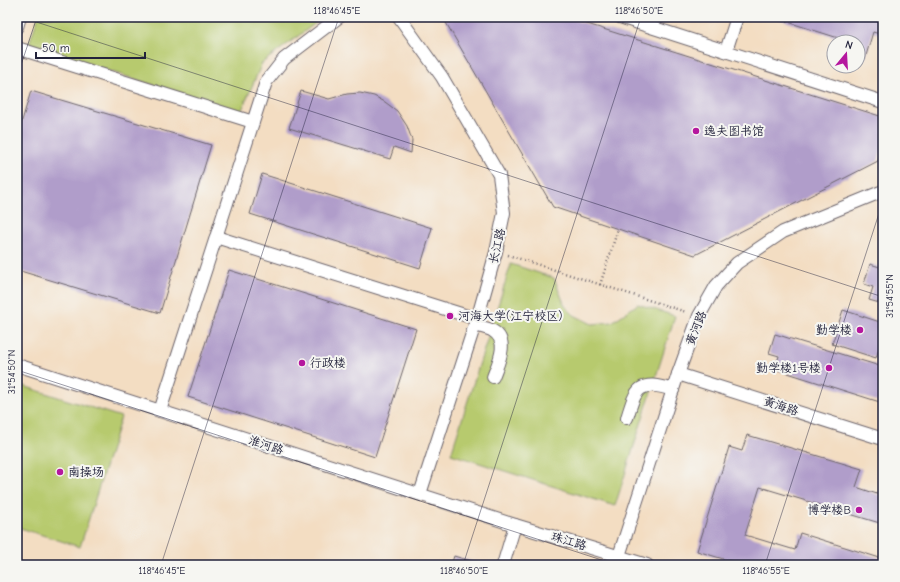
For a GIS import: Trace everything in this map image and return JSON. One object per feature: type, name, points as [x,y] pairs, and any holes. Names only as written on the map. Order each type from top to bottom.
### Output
[{"type":"street","points":[[17,27],[20,17]]},
{"type":"street","points":[[160,411],[266,82],[284,60],[340,17]]},
{"type":"street","name":"长江路","points":[[399,17],[442,77],[499,175],[504,213],[496,252],[476,322],[420,494]]},
{"type":"street","points":[[726,50],[737,17]]},
{"type":"street","points":[[628,18],[883,102]]},
{"type":"street","points":[[17,48],[253,122]]},
{"type":"street","name":"黄河路","points":[[619,556],[678,374],[699,316],[716,286],[737,263],[783,232],[883,191]]},
{"type":"street","points":[[216,236],[476,322],[494,331],[502,342],[502,350],[493,377]]},
{"type":"street","name":"淮河路","points":[[17,365],[515,525]]},
{"type":"street","name":"黄海路","points":[[678,374],[883,439]]},
{"type":"street","points":[[627,418],[634,396],[639,389],[646,386],[657,385],[673,390]]},
{"type":"street","points":[[503,565],[515,525]]},
{"type":"street","name":"珠江路","points":[[515,525],[647,565]]},
{"type":"path","points":[[600,285],[618,229]]},
{"type":"path","points":[[496,252],[699,316]]},
{"type":"green space","points":[[38,17],[324,17],[262,63],[241,112],[28,46]]},
{"type":"green space","points":[[511,264],[554,278],[565,306],[574,315],[592,324],[612,322],[638,304],[675,316],[615,506],[451,454]]},
{"type":"green space","name":"南操场","points":[[17,384],[121,417],[80,547],[17,527]]},
{"type":"building","name":"逸夫图书馆","points":[[446,17],[565,17],[883,117],[883,145],[878,161],[695,255],[553,207],[445,21]]},
{"type":"building","points":[[772,17],[883,17],[883,35],[873,32],[866,56],[866,34],[826,34]]},
{"type":"building","points":[[31,91],[211,145],[160,313],[17,270],[17,137]]},
{"type":"building","points":[[301,91],[329,99],[347,94],[360,93],[374,96],[385,102],[397,111],[407,126],[412,140],[411,153],[394,147],[390,159],[289,128]]},
{"type":"building","points":[[262,174],[432,228],[420,268],[250,214]]},
{"type":"building","points":[[870,264],[883,268],[883,304],[869,300],[873,287],[864,284]]},
{"type":"building","name":"行政楼","points":[[229,270],[416,329],[375,457],[188,397]]},
{"type":"building","name":"勤学楼","points":[[843,310],[883,323],[883,336],[876,358],[832,344]]},
{"type":"building","name":"勤学楼1号楼","points":[[775,334],[883,367],[883,403],[775,369],[779,356],[769,353]]},
{"type":"building","name":"博学楼B","points":[[747,435],[862,469],[856,487],[883,496],[883,524],[760,487],[745,535],[795,550],[800,533],[883,559],[883,565],[743,565],[697,551],[729,447],[742,451]]},
{"type":"building","points":[[454,556],[484,565],[451,565]]},
{"type":"place","name":"逸夫图书馆","points":[[696,131]]},
{"type":"place","name":"河海大学(江宁校区)","points":[[450,316]]},
{"type":"place","name":"勤学楼","points":[[860,330]]},
{"type":"place","name":"行政楼","points":[[302,363]]},
{"type":"place","name":"勤学楼1号楼","points":[[829,368]]},
{"type":"place","name":"南操场","points":[[60,472]]},
{"type":"place","name":"博学楼B","points":[[859,510]]}]
